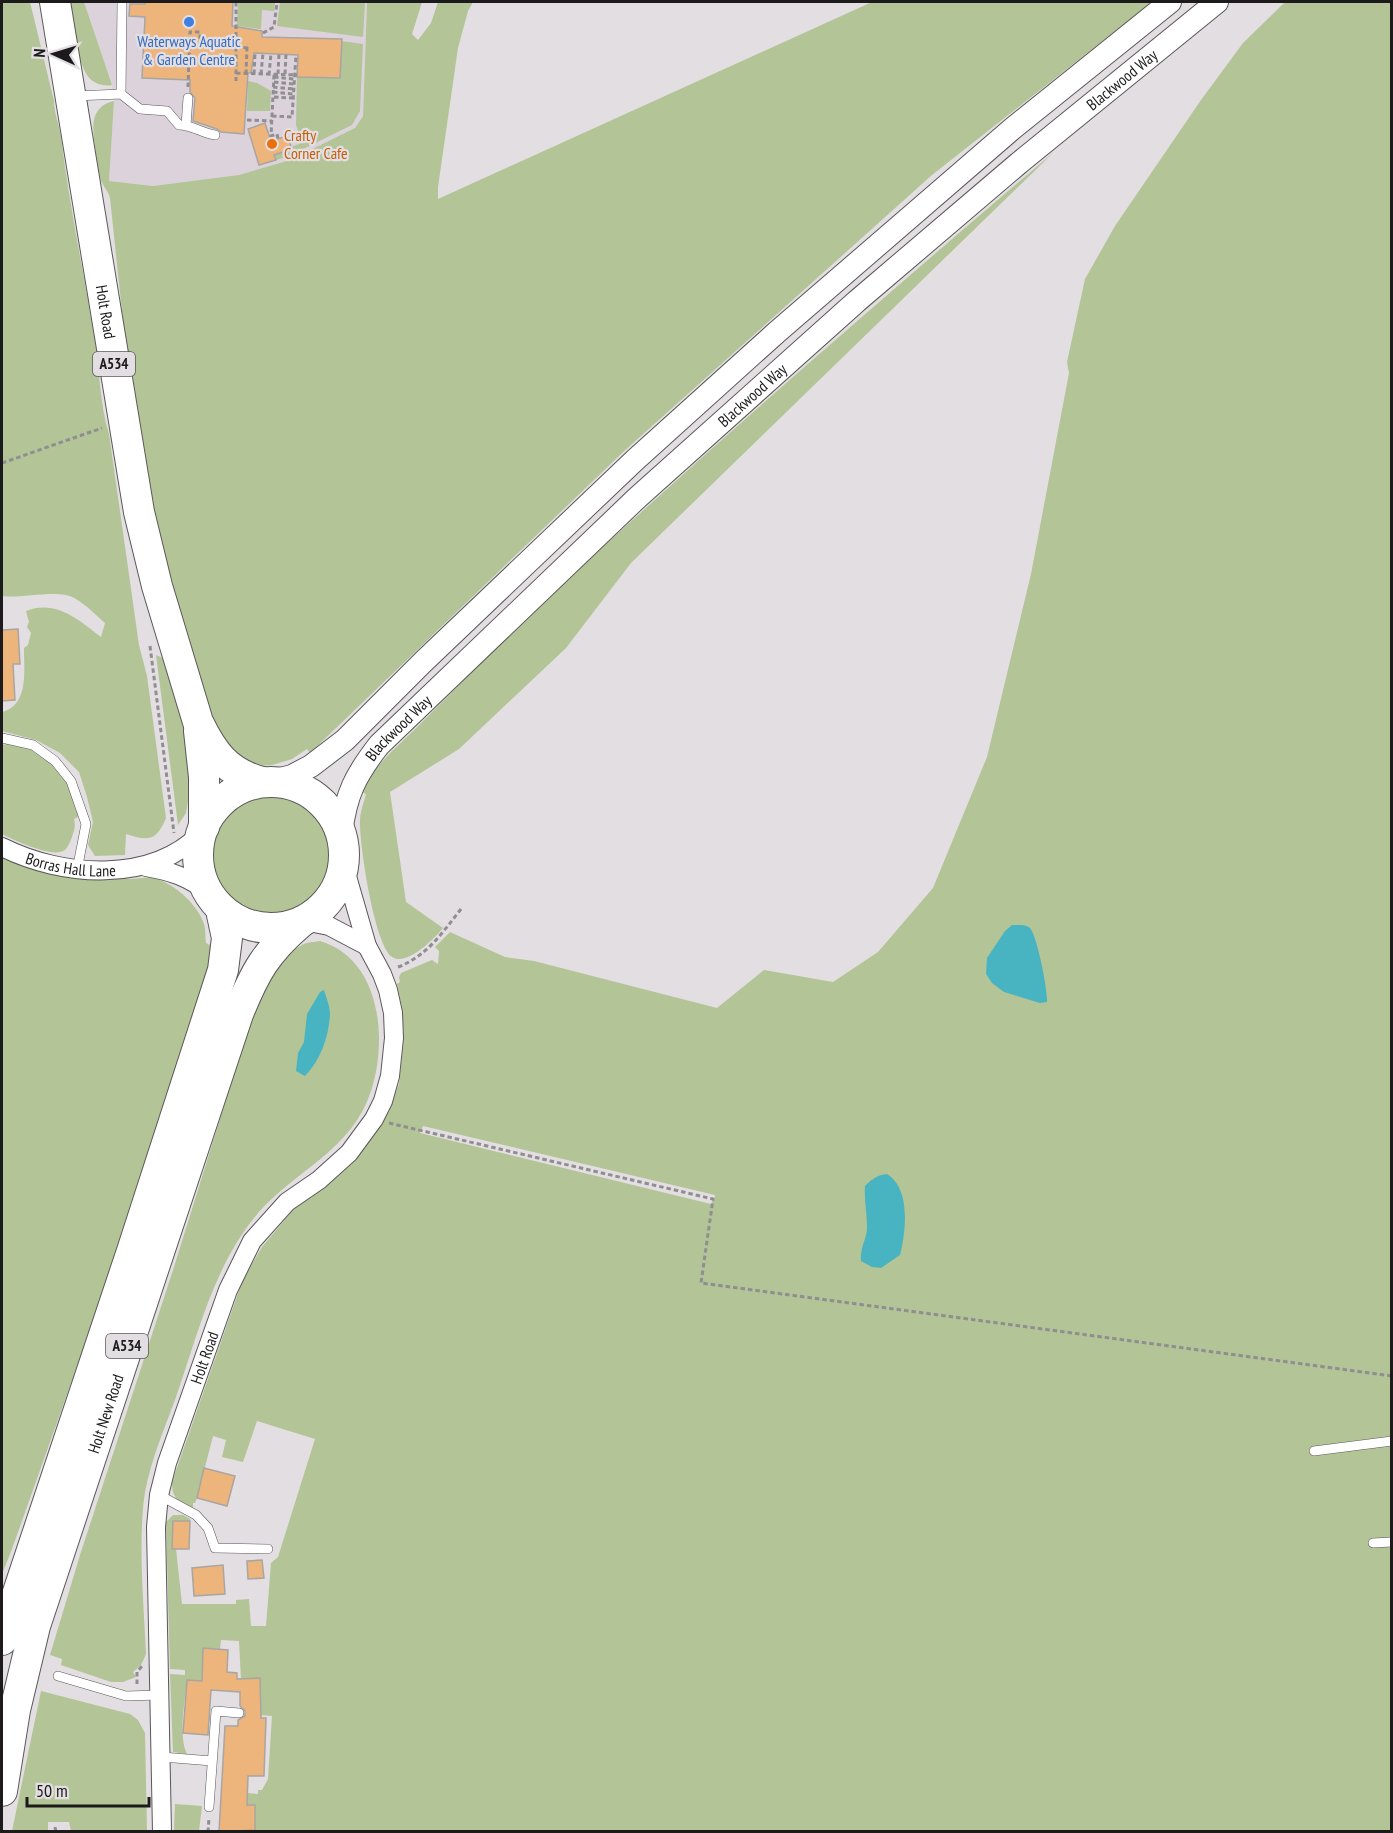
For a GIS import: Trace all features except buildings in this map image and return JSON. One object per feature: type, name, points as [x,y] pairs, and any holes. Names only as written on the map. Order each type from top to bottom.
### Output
[{"type":"highway","name":"Holt Road","points":[[55,2],[123,421],[149,558],[198,722],[209,744],[223,762],[244,776],[265,782]]},
{"type":"highway","name":"Holt Road","points":[[198,722],[204,777],[202,830]]},
{"type":"highway","points":[[265,782],[288,784],[302,789],[318,798],[331,813],[341,833],[344,866],[336,890],[327,903],[302,922],[280,928],[259,928],[239,922],[215,901],[199,871],[198,850],[202,830],[212,811],[236,791],[265,782]]},
{"type":"highway","name":"Holt New Road","points":[[2,1640],[130,1259],[223,970],[227,941],[215,901]]},
{"type":"highway","name":"Holt New Road","points":[[2,1791],[15,1710],[35,1626],[238,1014],[253,977],[273,947],[302,922]]},
{"type":"street","name":"Blackwood Way","points":[[265,782],[292,776],[311,766],[345,740],[635,460],[777,332],[1012,129],[1170,2]]},
{"type":"street","name":"Blackwood Way","points":[[341,833],[352,783],[379,745],[637,498],[857,301],[1019,163],[1217,2]]},
{"type":"street","name":"Borras Hall Lane","points":[[2,847],[43,863],[77,870],[142,866],[174,855],[191,843],[202,830]]},
{"type":"street","name":"Borras Hall Lane","points":[[142,866],[180,875],[215,901]]},
{"type":"street","name":"Holt Road","points":[[162,1832],[156,1527],[159,1495],[167,1463],[228,1290],[252,1241],[287,1202],[319,1180],[349,1153],[374,1119],[383,1101],[390,1076],[394,1038],[393,1013],[388,990],[367,946],[344,866]]},
{"type":"street","points":[[302,922],[329,926],[367,946]]},
{"type":"lane","points":[[121,94],[122,2]]},
{"type":"lane","points":[[72,96],[121,94],[140,109],[167,111],[179,125],[186,125],[203,134],[215,135]]},
{"type":"lane","points":[[186,125],[188,98]]},
{"type":"lane","points":[[2,738],[33,745],[55,761],[71,781],[86,824],[77,870]]},
{"type":"lane","points":[[1314,1451],[1392,1441]]},
{"type":"lane","points":[[159,1495],[196,1515],[208,1528],[215,1548],[268,1549]]},
{"type":"lane","points":[[1373,1543],[1392,1542]]},
{"type":"lane","points":[[58,1676],[118,1694],[160,1695]]},
{"type":"lane","points":[[209,1807],[216,1711],[239,1713]]},
{"type":"lane","points":[[162,1757],[212,1761]]},
{"type":"path","points":[[236,2],[236,81]]},
{"type":"path","points":[[272,37],[278,2]]},
{"type":"path","points":[[263,33],[272,30]]},
{"type":"path","points":[[189,80],[190,32],[200,32],[200,42],[248,47],[246,74]]},
{"type":"path","points":[[254,74],[255,53]]},
{"type":"path","points":[[261,74],[263,53]]},
{"type":"path","points":[[271,53],[274,77]]},
{"type":"path","points":[[278,139],[277,134],[272,136],[272,116],[274,77],[279,54]]},
{"type":"path","points":[[285,74],[286,54]]},
{"type":"path","points":[[272,116],[292,117],[296,55]]},
{"type":"path","points":[[236,73],[295,78]]},
{"type":"path","points":[[274,77],[285,74],[295,78]]},
{"type":"path","points":[[273,87],[294,89]]},
{"type":"path","points":[[273,95],[293,96]]},
{"type":"path","points":[[247,120],[272,121]]},
{"type":"path","points":[[2,463],[123,421]]},
{"type":"path","points":[[148,637],[175,832],[170,837]]},
{"type":"path","points":[[382,974],[411,962],[433,945],[461,909]]},
{"type":"path","points":[[374,1119],[713,1199],[701,1283],[1392,1376]]},
{"type":"shaded area","points":[[84,2],[367,2],[363,115],[355,128],[290,160],[239,175],[153,186],[109,181],[114,101],[112,85]]},
{"type":"green space","points":[[2,2],[30,2],[54,101],[96,347],[101,397],[109,434],[139,645],[147,676],[166,818],[159,832],[150,838],[126,834],[125,855],[95,856],[88,845],[93,822],[79,772],[60,753],[36,740],[2,731],[2,712],[17,702],[23,686],[24,648],[28,645],[31,633],[27,627],[29,622],[26,611],[37,608],[57,609],[76,618],[101,637],[105,623],[83,604],[69,596],[51,594],[2,596]]},
{"type":"green space","points":[[68,2],[84,2],[112,85],[98,84],[87,75],[83,68]]},
{"type":"green space","points":[[238,2],[275,2],[274,11],[262,10],[261,29],[237,26]]},
{"type":"green space","points":[[280,2],[363,2],[365,3],[363,37],[277,26]]},
{"type":"green space","points":[[366,2],[422,2],[412,34],[418,40],[431,23],[438,2],[473,2],[468,11],[458,48],[438,199],[872,2],[1152,2],[932,175],[622,453],[310,753],[307,749],[292,759],[272,765],[255,766],[227,748],[212,719],[152,543],[125,340],[110,198],[99,174],[94,122],[99,109],[114,101],[109,181],[153,186],[239,175],[290,160],[355,128],[363,116]]},
{"type":"green space","points":[[1285,2],[1391,2],[1391,1831],[243,1831],[246,1793],[258,1794],[258,1790],[262,1790],[268,1779],[272,1716],[259,1715],[260,1678],[241,1679],[239,1641],[221,1640],[220,1649],[204,1648],[205,1681],[187,1680],[183,1738],[187,1754],[173,1752],[170,1674],[185,1675],[185,1670],[170,1669],[166,1522],[173,1515],[183,1515],[190,1519],[190,1521],[173,1521],[182,1604],[236,1604],[236,1600],[249,1599],[251,1626],[266,1626],[271,1563],[278,1557],[315,1439],[257,1421],[243,1462],[222,1457],[226,1440],[213,1436],[193,1509],[177,1499],[173,1492],[172,1482],[243,1279],[262,1247],[294,1209],[355,1161],[382,1123],[399,1084],[404,1038],[397,984],[400,982],[401,973],[432,960],[438,964],[439,951],[435,947],[450,932],[505,957],[534,961],[717,1008],[764,970],[833,982],[878,952],[933,888],[987,757],[1031,574],[1069,373],[1067,362],[1085,279],[1115,226],[1243,43]],"holes":[[[423,1126],[715,1195],[711,1204],[420,1133]]]},
{"type":"green space","points":[[342,41],[363,44],[360,111],[352,125],[289,156],[276,160],[275,155],[291,150],[291,147],[302,143],[296,125],[297,77]]},
{"type":"green space","points":[[248,81],[271,91],[270,111],[247,111]]},
{"type":"green space","points":[[1054,152],[631,563],[566,648],[459,749],[390,792],[406,902],[443,928],[414,954],[400,959],[394,958],[387,951],[375,918],[362,850],[360,818],[366,794],[362,792],[370,776],[388,755],[526,618],[608,542],[798,373]]},
{"type":"green space","points":[[156,655],[167,660],[185,716],[189,795],[186,813],[178,825]]},
{"type":"green space","points":[[7,744],[37,751],[61,772],[77,801],[78,817],[74,819],[74,830],[65,850],[52,852],[43,850],[2,834],[2,745]]},
{"type":"green space","points":[[272,793],[296,798],[316,811],[329,831],[334,855],[329,879],[316,899],[296,912],[272,917],[248,912],[228,899],[215,879],[210,855],[215,831],[228,811],[248,798]]},
{"type":"green space","points":[[2,856],[127,874],[127,879],[149,878],[171,885],[197,910],[204,924],[206,943],[212,946],[211,963],[92,1324],[2,1574]]},
{"type":"green space","points":[[320,941],[340,951],[356,965],[367,983],[375,1004],[379,1049],[371,1091],[351,1129],[322,1158],[259,1212],[243,1232],[219,1277],[200,1324],[156,1452],[145,1495],[142,1582],[146,1654],[141,1665],[133,1672],[136,1677],[123,1682],[111,1682],[61,1665],[62,1659],[50,1655],[252,1016],[272,976],[285,958],[304,944]]},
{"type":"green space","points":[[41,1691],[130,1714],[138,1720],[145,1733],[147,1831],[71,1831],[69,1822],[48,1822],[48,1831],[12,1831]]},
{"type":"green space","points":[[175,1804],[202,1806],[199,1831],[174,1831]]},
{"type":"water","points":[[1012,925],[1026,926],[1033,933],[1042,963],[1047,1002],[1040,1003],[1004,992],[992,983],[986,974],[987,958],[1005,931]]},
{"type":"water","points":[[324,990],[330,1011],[328,1031],[320,1055],[305,1076],[296,1071],[298,1053],[304,1042],[307,1014],[320,992]]},
{"type":"water","points":[[887,1174],[895,1181],[903,1200],[905,1223],[902,1245],[900,1255],[881,1268],[872,1267],[861,1261],[867,1227],[865,1186],[880,1175]]},
{"type":"place","name":"Waterways Aquatic & Garden Centre","points":[[189,22]]},
{"type":"place","name":"Crafty Corner Cafe","points":[[272,144]]}]
